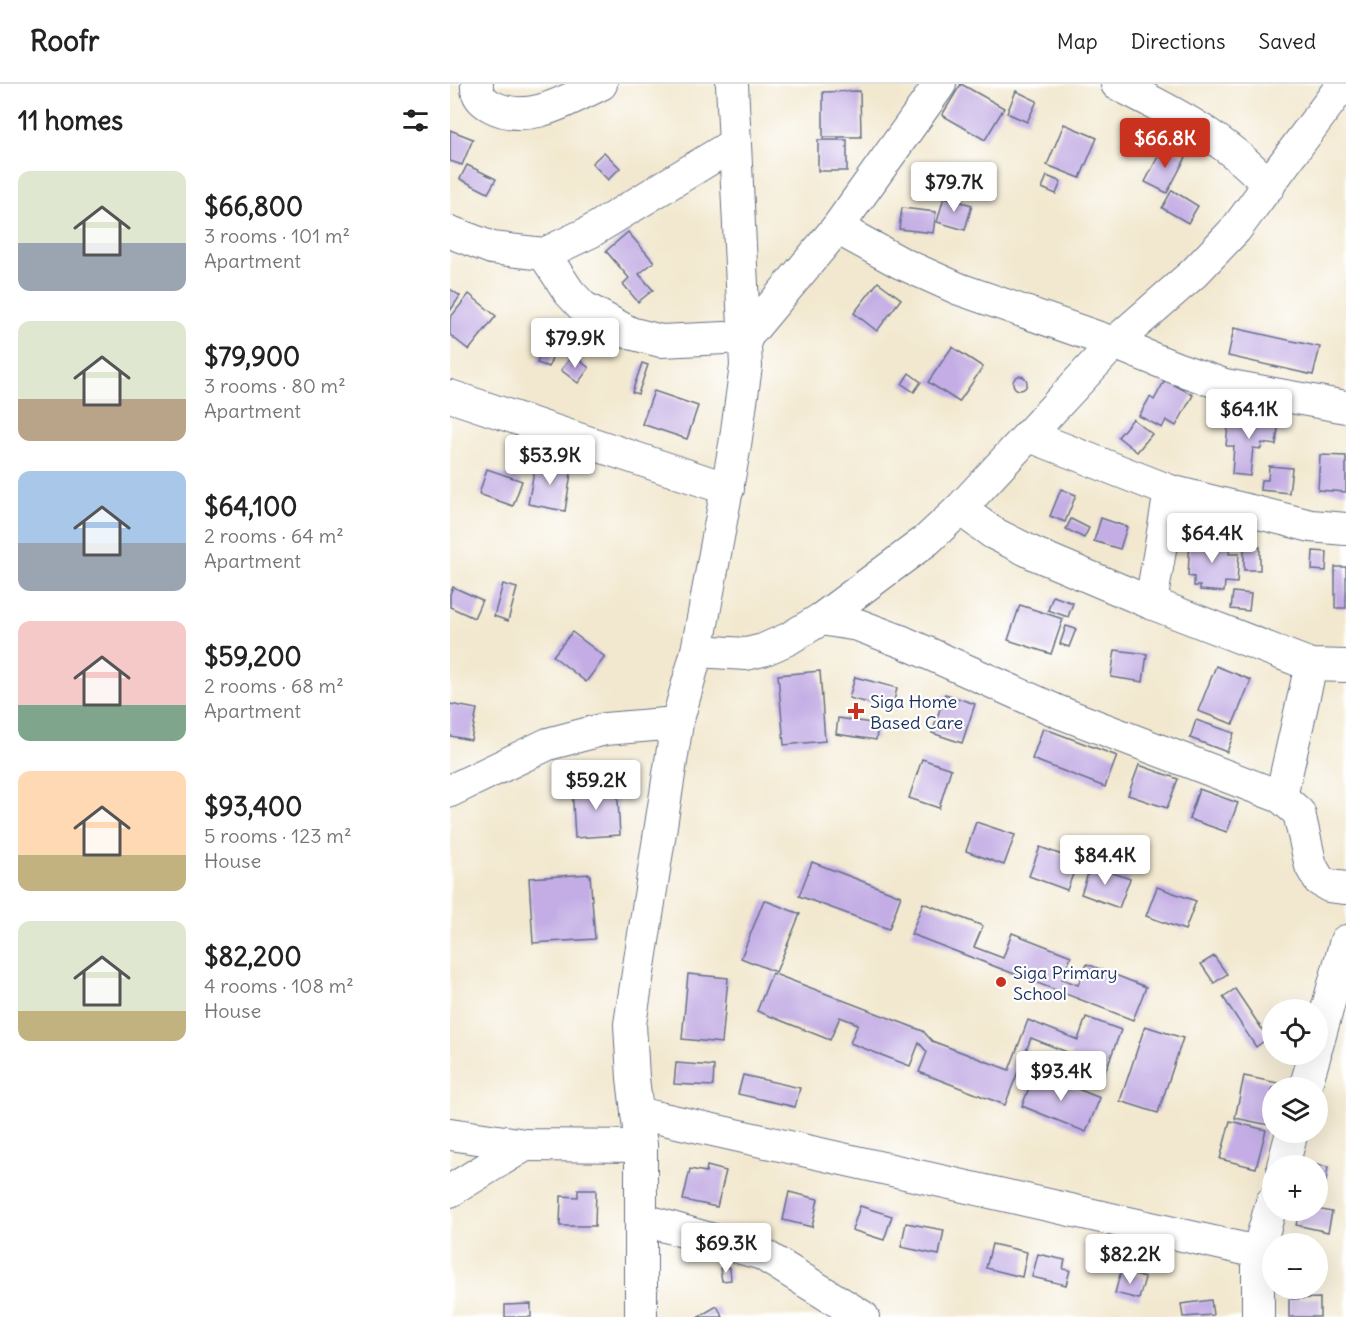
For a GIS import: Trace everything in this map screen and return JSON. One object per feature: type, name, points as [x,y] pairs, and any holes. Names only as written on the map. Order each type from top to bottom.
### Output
[{"type":"street","points":[[477,84],[483,102],[498,110],[518,114],[549,108],[602,84]]},
{"type":"street","points":[[641,1317],[641,1146],[630,1024],[677,723],[697,651],[728,489],[746,366],[732,84]]},
{"type":"street","points":[[544,254],[569,292],[583,307],[630,333],[661,341],[746,337],[837,228],[940,84]]},
{"type":"street","points":[[1117,84],[1181,116],[1221,141],[1250,165],[1269,186]]},
{"type":"street","points":[[697,651],[746,654],[763,650],[821,619],[927,540],[1030,436],[1114,343],[1194,273],[1236,230],[1343,84]]},
{"type":"street","points":[[450,232],[492,248],[544,254],[590,232],[734,144]]},
{"type":"street","points":[[837,228],[959,289],[1114,343],[1225,385],[1346,407]]},
{"type":"street","points":[[450,396],[728,489]]},
{"type":"street","points":[[1030,436],[1170,491],[1311,526],[1346,529]]},
{"type":"street","points":[[1151,603],[1170,491]]},
{"type":"street","points":[[960,509],[993,533],[1035,554],[1151,603],[1311,665],[1346,666]]},
{"type":"street","points":[[821,619],[858,625],[903,642],[1059,712],[1281,797],[1299,813],[1311,866],[1318,880],[1329,886],[1346,888]]},
{"type":"street","points":[[1281,797],[1311,665]]},
{"type":"street","points":[[450,791],[548,744],[605,729],[677,723]]},
{"type":"street","points":[[1328,1006],[1346,940]]},
{"type":"street","points":[[637,1113],[1258,1252]]},
{"type":"street","points":[[450,1134],[525,1145],[641,1146]]},
{"type":"street","points":[[450,1191],[525,1145]]},
{"type":"street","points":[[641,1219],[762,1254],[863,1317]]},
{"type":"street","points":[[1258,1317],[1258,1252],[1267,1221]]},
{"type":"building","points":[[961,84],[1004,108],[985,140],[942,115]]},
{"type":"building","points":[[860,91],[861,137],[823,137],[823,92]]},
{"type":"building","points":[[1016,91],[1037,101],[1027,122],[1007,113]]},
{"type":"building","points":[[1064,124],[1097,138],[1080,178],[1047,165]]},
{"type":"building","points":[[450,130],[473,139],[462,165],[450,161]]},
{"type":"building","points":[[818,140],[847,140],[847,171],[818,171]]},
{"type":"building","points":[[1164,145],[1186,157],[1167,193],[1145,182]]},
{"type":"building","points":[[604,152],[620,168],[608,180],[592,163]]},
{"type":"building","points":[[467,165],[496,179],[488,193],[460,179]]},
{"type":"building","points":[[1047,176],[1061,182],[1056,194],[1042,188]]},
{"type":"building","points":[[1172,190],[1198,206],[1188,223],[1162,208]]},
{"type":"building","points":[[944,197],[972,205],[965,230],[937,222]]},
{"type":"building","points":[[902,208],[936,212],[933,233],[899,229]]},
{"type":"building","points":[[628,232],[654,262],[639,274],[653,290],[638,302],[623,284],[629,278],[606,251]]},
{"type":"building","points":[[878,282],[901,299],[877,331],[854,313]]},
{"type":"building","points":[[450,289],[460,296],[450,311]]},
{"type":"building","points":[[469,294],[496,316],[469,350],[450,335],[450,318]]},
{"type":"building","points":[[1234,328],[1320,347],[1313,375],[1228,356]]},
{"type":"building","points":[[543,347],[554,351],[549,367],[537,363]]},
{"type":"building","points":[[952,347],[983,367],[959,402],[928,382]]},
{"type":"building","points":[[573,355],[589,368],[578,383],[561,370]]},
{"type":"building","points":[[642,363],[648,365],[638,394],[632,392]]},
{"type":"building","points":[[909,373],[921,382],[914,392],[902,384]]},
{"type":"building","points":[[1017,376],[1023,376],[1027,383],[1023,390],[1017,390],[1013,386],[1013,380]]},
{"type":"building","points":[[1165,380],[1193,395],[1176,426],[1166,420],[1162,428],[1139,416],[1150,397],[1154,400]]},
{"type":"building","points":[[654,391],[698,406],[687,439],[642,424]]},
{"type":"building","points":[[1229,415],[1279,420],[1276,445],[1262,443],[1261,449],[1253,448],[1250,476],[1232,474],[1234,446],[1226,446]]},
{"type":"building","points":[[1133,419],[1152,434],[1137,452],[1118,437]]},
{"type":"building","points":[[1320,455],[1346,456],[1346,492],[1318,490]]},
{"type":"building","points":[[536,461],[572,467],[565,511],[528,504]]},
{"type":"building","points":[[1269,466],[1292,468],[1289,493],[1260,490],[1261,480],[1268,480]]},
{"type":"building","points":[[487,469],[522,481],[513,506],[479,494]]},
{"type":"building","points":[[1061,489],[1076,495],[1065,522],[1050,516]]},
{"type":"building","points":[[1101,518],[1127,527],[1120,549],[1094,541]]},
{"type":"building","points":[[1071,519],[1089,528],[1084,538],[1066,529]]},
{"type":"building","points":[[1190,537],[1230,539],[1229,554],[1239,554],[1237,583],[1225,582],[1224,592],[1200,590],[1200,586],[1194,586],[1194,577],[1188,576]]},
{"type":"building","points":[[1244,547],[1260,547],[1260,570],[1244,570]]},
{"type":"building","points":[[1313,551],[1327,552],[1326,571],[1312,570]]},
{"type":"building","points":[[1335,567],[1346,567],[1346,608],[1335,608]]},
{"type":"building","points":[[503,584],[517,588],[508,621],[494,616]]},
{"type":"building","points":[[453,587],[482,600],[474,618],[450,607],[450,594]]},
{"type":"building","points":[[1233,592],[1251,594],[1249,611],[1231,609]]},
{"type":"building","points":[[1053,596],[1073,603],[1068,617],[1048,610]]},
{"type":"building","points":[[1020,605],[1063,619],[1051,654],[1008,640]]},
{"type":"building","points":[[1066,626],[1076,629],[1069,647],[1060,644]]},
{"type":"building","points":[[572,632],[605,657],[586,682],[553,656]]},
{"type":"building","points":[[1115,650],[1147,654],[1143,682],[1111,677]]},
{"type":"building","points":[[1216,666],[1251,680],[1233,724],[1198,711]]},
{"type":"building","points":[[820,671],[825,741],[784,745],[778,675]]},
{"type":"building","points":[[855,677],[897,688],[892,709],[849,698]]},
{"type":"building","points":[[945,694],[975,704],[962,743],[932,733]]},
{"type":"building","points":[[450,704],[477,709],[471,740],[450,736]]},
{"type":"building","points":[[838,718],[878,724],[876,740],[836,734]]},
{"type":"building","points":[[1196,720],[1234,733],[1227,752],[1190,738]]},
{"type":"building","points":[[1043,728],[1117,756],[1105,787],[1032,759]]},
{"type":"building","points":[[922,759],[951,769],[939,808],[909,798]]},
{"type":"building","points":[[1139,765],[1178,779],[1167,808],[1128,795]]},
{"type":"building","points":[[617,784],[620,835],[575,838],[572,786]]},
{"type":"building","points":[[1199,789],[1238,803],[1227,832],[1189,819]]},
{"type":"building","points":[[976,822],[1015,835],[1004,865],[966,851]]},
{"type":"building","points":[[1040,847],[1078,861],[1067,890],[1029,876]]},
{"type":"building","points":[[812,862],[901,896],[889,929],[799,896]]},
{"type":"building","points":[[1091,865],[1130,879],[1119,908],[1081,894]]},
{"type":"building","points":[[590,874],[595,939],[533,943],[529,878]]},
{"type":"building","points":[[1157,887],[1196,901],[1185,930],[1146,916]]},
{"type":"building","points":[[764,900],[800,914],[776,972],[741,958]]},
{"type":"building","points":[[923,903],[983,926],[974,947],[1003,958],[1012,933],[1071,956],[1062,979],[1078,985],[1087,964],[1146,987],[1133,1020],[911,934]]},
{"type":"building","points":[[1214,956],[1227,974],[1214,983],[1201,964]]},
{"type":"building","points":[[772,973],[923,1031],[932,1041],[1009,1070],[1028,1020],[1078,1040],[1086,1017],[1121,1030],[1104,1075],[1069,1062],[1072,1054],[1031,1038],[1005,1105],[919,1072],[927,1052],[919,1043],[910,1066],[850,1043],[858,1024],[840,1017],[830,1040],[757,1011]]},
{"type":"building","points":[[688,974],[728,978],[722,1043],[682,1039]]},
{"type":"building","points":[[1235,989],[1262,1029],[1262,1042],[1256,1047],[1223,997]]},
{"type":"building","points":[[1145,1026],[1183,1038],[1158,1113],[1120,1101]]},
{"type":"building","points":[[676,1063],[714,1066],[713,1086],[674,1084]]},
{"type":"building","points":[[1035,1072],[1100,1098],[1086,1132],[1022,1106]]},
{"type":"building","points":[[743,1075],[800,1088],[795,1107],[738,1094]]},
{"type":"building","points":[[1244,1076],[1262,1080],[1262,1124],[1235,1118]]},
{"type":"building","points":[[1230,1121],[1262,1129],[1263,1143],[1256,1168],[1220,1159]]},
{"type":"building","points":[[707,1166],[726,1171],[717,1207],[683,1200],[690,1169],[706,1172]]},
{"type":"building","points":[[578,1190],[596,1190],[595,1226],[560,1226],[561,1196],[578,1197]]},
{"type":"building","points":[[789,1192],[818,1199],[812,1227],[783,1220]]},
{"type":"building","points":[[860,1206],[892,1216],[884,1240],[852,1230]]},
{"type":"building","points":[[1328,1211],[1332,1212],[1328,1232],[1296,1225],[1297,1221],[1328,1221]]},
{"type":"building","points":[[906,1223],[944,1230],[939,1255],[901,1247]]},
{"type":"building","points":[[992,1244],[1027,1252],[1022,1277],[986,1268]]},
{"type":"building","points":[[1038,1254],[1065,1260],[1063,1269],[1070,1270],[1066,1285],[1032,1277]]},
{"type":"building","points":[[730,1267],[731,1280],[722,1281],[720,1268]]},
{"type":"building","points":[[1121,1271],[1145,1278],[1139,1299],[1115,1293]]},
{"type":"building","points":[[1289,1299],[1320,1299],[1320,1317],[1289,1317]]},
{"type":"building","points":[[1211,1300],[1213,1315],[1183,1317],[1181,1304]]},
{"type":"building","points":[[531,1304],[531,1317],[505,1317],[505,1305]]},
{"type":"building","points":[[717,1306],[723,1317],[698,1317]]},
{"type":"place","name":"Siga Home Based Care","points":[[856,711]]},
{"type":"place","name":"Siga Primary School","points":[[1001,982]]}]
